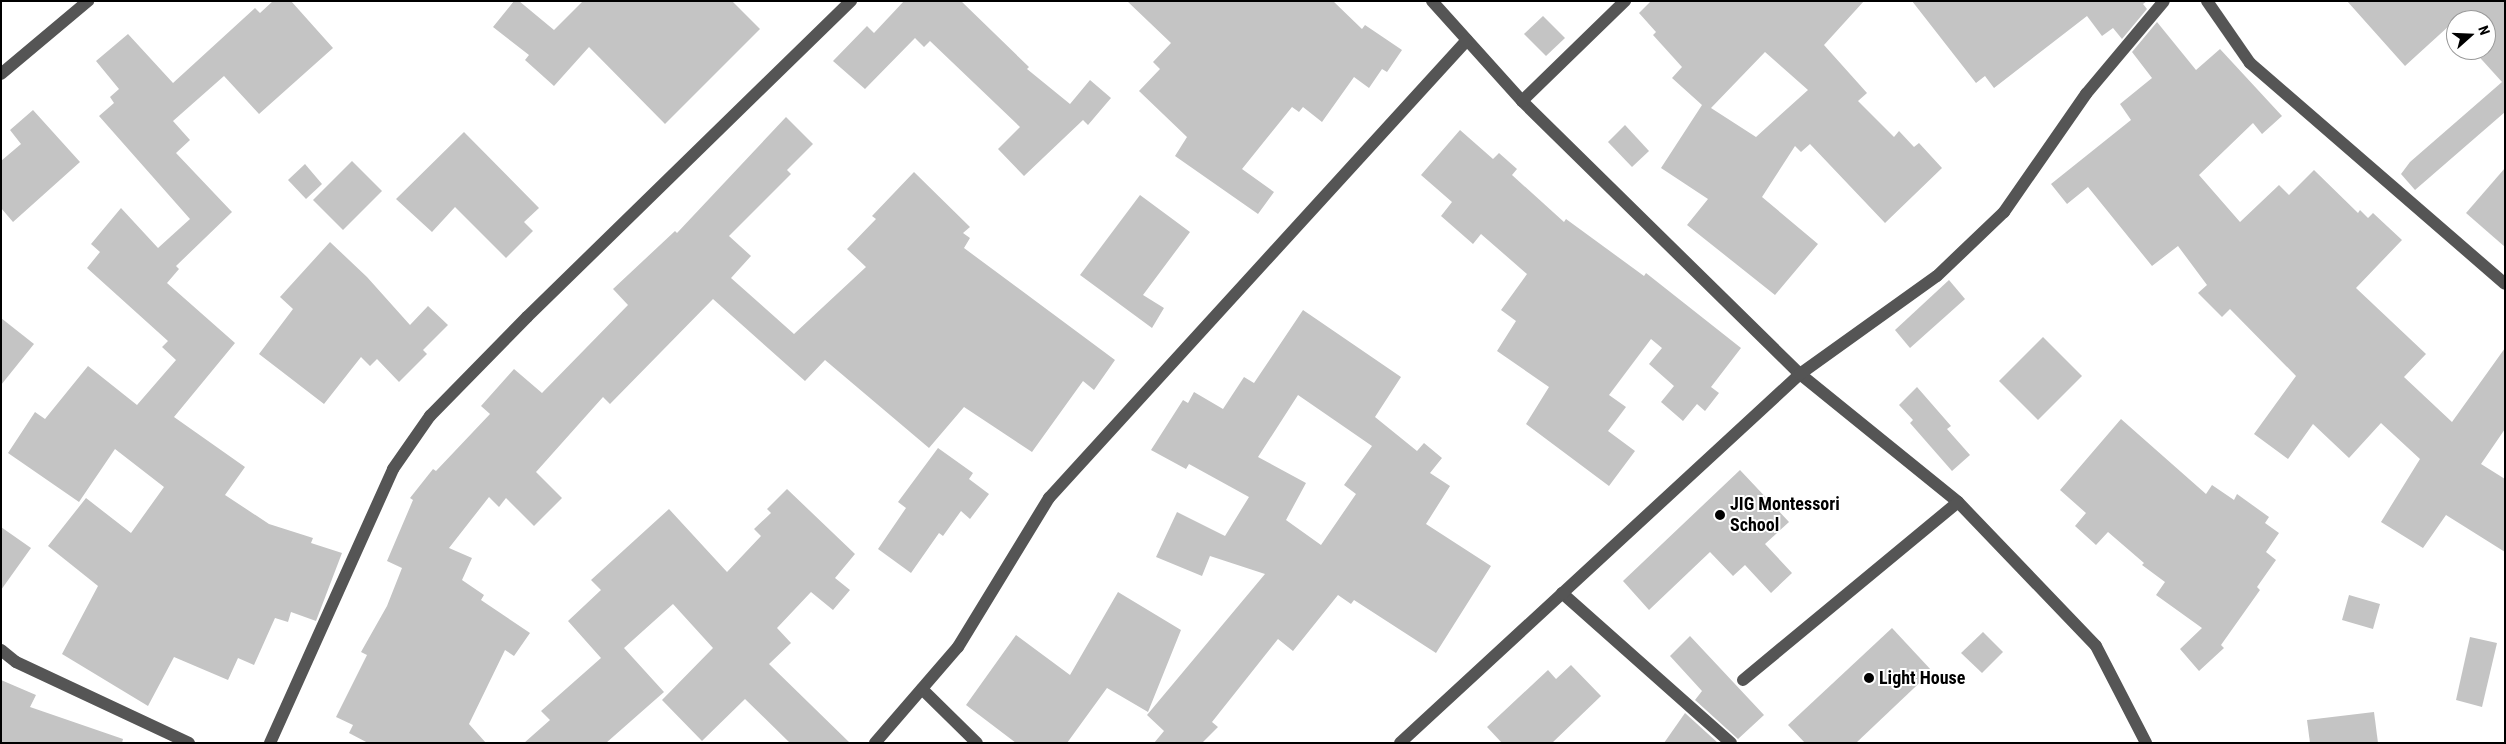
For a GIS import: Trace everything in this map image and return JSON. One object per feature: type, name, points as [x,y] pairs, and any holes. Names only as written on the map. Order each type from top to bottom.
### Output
[{"type":"street","points":[[1,74],[88,1]]},
{"type":"street","points":[[270,743],[393,469],[430,416],[527,316],[851,1]]},
{"type":"street","points":[[1432,1],[1522,101],[1800,374],[1958,502],[2096,646],[2146,743]]},
{"type":"street","points":[[1522,101],[1625,1]]},
{"type":"street","points":[[1400,743],[1800,374],[1937,276],[2004,212],[2086,94],[2164,1]]},
{"type":"street","points":[[2207,1],[2250,62],[2505,284]]},
{"type":"street","points":[[875,743],[958,647],[1049,498],[1467,40]]},
{"type":"street","points":[[1743,680],[1958,502]]},
{"type":"street","points":[[1562,593],[1731,743]]},
{"type":"street","points":[[1,650],[16,662],[189,743]]},
{"type":"street","points":[[922,689],[976,743]]},
{"type":"building","points":[[273,1],[291,1],[333,48],[259,114],[224,76],[173,121],[190,140],[176,153],[232,212],[176,266],[179,269],[167,283],[235,343],[174,417],[245,467],[225,495],[269,524],[313,538],[311,543],[342,553],[316,621],[291,612],[288,622],[275,618],[254,665],[238,658],[228,680],[174,657],[148,706],[62,654],[98,586],[48,546],[86,498],[131,533],[164,487],[115,449],[79,502],[8,453],[35,412],[45,419],[88,366],[137,405],[176,360],[162,347],[168,341],[87,268],[100,252],[91,244],[121,208],[158,248],[190,219],[99,116],[114,103],[110,97],[119,89],[96,61],[128,34],[173,83],[255,8],[260,13]]},
{"type":"building","points":[[514,1],[519,1],[554,30],[583,1],[732,1],[760,29],[665,124],[589,47],[554,86],[525,60],[529,55],[493,27]]},
{"type":"building","points":[[904,1],[961,1],[1029,67],[1027,69],[1070,104],[1090,80],[1111,98],[1088,125],[1083,120],[1024,176],[998,149],[1020,127],[930,41],[924,47],[915,38],[865,89],[833,61],[867,26],[874,33]]},
{"type":"building","points":[[1127,1],[1333,1],[1362,29],[1365,25],[1402,50],[1387,72],[1382,69],[1369,88],[1354,77],[1322,122],[1303,107],[1299,112],[1292,107],[1242,169],[1274,192],[1258,214],[1175,156],[1187,137],[1139,91],[1160,69],[1153,62],[1171,43]]},
{"type":"building","points":[[1651,1],[1864,1],[1824,45],[1867,93],[1858,101],[1894,137],[1899,131],[1914,147],[1919,143],[1942,168],[1885,223],[1810,144],[1801,152],[1795,146],[1762,197],[1818,244],[1775,295],[1687,225],[1708,199],[1661,168],[1702,105],[1672,78],[1682,67],[1653,35],[1656,32],[1639,13]],"holes":[[[1765,52],[1808,90],[1756,137],[1711,108]]]},
{"type":"building","points":[[1912,1],[2147,1],[2143,4],[2147,9],[2122,39],[2113,28],[2102,36],[2087,16],[1994,88],[1985,76],[1976,83]]},
{"type":"building","points":[[2347,1],[2505,1],[2505,112],[2415,190],[2401,174],[2410,162],[2502,82],[2482,60],[2496,60],[2496,10],[2446,10],[2446,29],[2405,66]]},
{"type":"building","points":[[1543,16],[1565,38],[1546,56],[1524,34]]},
{"type":"building","points":[[2157,22],[2196,70],[2220,49],[2282,116],[2262,134],[2253,123],[2199,175],[2240,222],[2279,185],[2289,195],[2314,170],[2358,213],[2360,210],[2368,218],[2373,213],[2402,240],[2356,288],[2426,354],[2404,377],[2452,422],[2505,348],[2505,429],[2481,464],[2505,479],[2505,552],[2446,515],[2423,548],[2381,522],[2420,459],[2381,423],[2349,458],[2313,424],[2288,459],[2254,434],[2296,376],[2230,309],[2222,317],[2198,293],[2207,285],[2178,246],[2152,266],[2088,187],[2067,204],[2051,184],[2131,120],[2120,104],[2152,78],[2132,52]]},
{"type":"building","points":[[33,110],[80,162],[13,222],[1,208],[1,161],[21,144],[10,130]]},
{"type":"building","points":[[786,117],[813,144],[787,170],[791,174],[729,236],[751,256],[731,278],[794,334],[866,267],[847,249],[876,219],[872,216],[914,172],[970,227],[963,233],[970,238],[964,248],[1115,360],[1094,390],[1083,381],[1032,452],[964,407],[929,448],[825,360],[805,381],[713,299],[610,404],[603,397],[536,472],[562,498],[534,526],[506,498],[499,507],[489,497],[449,548],[472,558],[462,580],[484,595],[481,600],[530,633],[514,656],[505,650],[469,724],[486,743],[368,743],[349,733],[353,725],[336,717],[367,655],[361,652],[387,606],[402,568],[387,561],[413,500],[410,498],[433,469],[436,471],[490,414],[481,406],[514,369],[542,393],[628,305],[613,289],[675,231],[677,233]]},
{"type":"building","points":[[1625,125],[1649,151],[1632,167],[1608,142]]},
{"type":"building","points":[[1460,130],[1493,159],[1499,153],[1517,169],[1512,175],[1564,222],[1566,219],[1644,276],[1646,273],[1741,348],[1711,387],[1719,393],[1705,411],[1697,404],[1683,421],[1661,402],[1674,386],[1649,364],[1662,348],[1651,339],[1609,395],[1626,407],[1608,431],[1635,451],[1609,486],[1526,424],[1549,387],[1497,351],[1516,321],[1501,310],[1527,274],[1481,234],[1473,244],[1441,216],[1452,202],[1421,175]]},
{"type":"building","points":[[464,132],[539,208],[524,222],[533,231],[506,258],[455,207],[432,232],[396,199]]},
{"type":"building","points":[[352,161],[382,191],[343,230],[313,200]]},
{"type":"building","points":[[305,164],[322,184],[306,199],[288,180]]},
{"type":"building","points":[[2505,168],[2505,247],[2466,213]]},
{"type":"building","points":[[1140,195],[1190,232],[1143,295],[1164,308],[1152,328],[1080,275]]},
{"type":"building","points":[[330,242],[367,277],[410,325],[428,306],[448,325],[423,350],[427,354],[399,382],[377,359],[370,366],[361,357],[324,404],[259,354],[293,309],[280,297]]},
{"type":"building","points":[[1949,280],[1965,299],[1910,348],[1895,330]]},
{"type":"building","points":[[1303,310],[1401,377],[1375,417],[1417,451],[1424,443],[1442,458],[1430,473],[1450,486],[1426,524],[1491,566],[1436,653],[1354,600],[1351,604],[1338,595],[1293,651],[1278,639],[1212,722],[1218,727],[1202,743],[1154,743],[1164,731],[1147,715],[1265,574],[1210,556],[1202,576],[1156,557],[1177,512],[1225,536],[1249,497],[1189,464],[1186,469],[1151,450],[1183,400],[1188,403],[1194,392],[1223,409],[1244,377],[1254,383]],"holes":[[[1298,395],[1372,446],[1344,485],[1356,494],[1321,545],[1286,520],[1306,483],[1258,457]]]},
{"type":"building","points":[[1,318],[34,344],[1,385]]},
{"type":"building","points":[[2043,337],[2082,376],[2038,420],[1999,381]]},
{"type":"building","points":[[1917,387],[1951,426],[1947,429],[1970,455],[1952,471],[1910,423],[1913,420],[1899,405]]},
{"type":"building","points":[[2121,419],[2206,494],[2212,485],[2234,500],[2237,494],[2269,517],[2265,523],[2279,533],[2266,552],[2276,560],[2257,587],[2260,590],[2221,645],[2224,648],[2199,671],[2180,649],[2202,628],[2156,595],[2165,582],[2142,565],[2144,563],[2108,532],[2096,545],[2075,526],[2086,513],[2060,490]]},
{"type":"building","points":[[938,448],[973,473],[969,479],[989,494],[970,519],[961,511],[943,536],[939,533],[911,573],[878,549],[906,508],[898,502]]},
{"type":"building","points":[[1740,470],[1789,522],[1765,544],[1792,573],[1771,593],[1745,565],[1733,576],[1710,552],[1649,610],[1623,581]]},
{"type":"building","points":[[787,489],[855,554],[835,578],[850,590],[833,610],[811,592],[777,628],[791,643],[769,664],[850,743],[790,743],[745,699],[702,741],[662,700],[713,648],[673,604],[624,648],[664,692],[606,743],[524,743],[550,720],[541,711],[601,658],[568,621],[601,590],[591,580],[669,509],[727,572],[761,536],[754,529],[771,513],[767,509]]},
{"type":"building","points":[[1,527],[31,548],[1,590]]},
{"type":"building","points":[[1118,592],[1181,630],[1148,712],[1107,688],[1067,743],[1016,743],[966,705],[1016,635],[1070,675]]},
{"type":"building","points":[[2349,595],[2380,604],[2373,629],[2342,620]]},
{"type":"building","points":[[1892,628],[1932,671],[1856,743],[1805,743],[1788,725]]},
{"type":"building","points":[[1983,632],[2003,652],[1982,673],[1961,653]]},
{"type":"building","points":[[1690,636],[1764,715],[1738,739],[1695,700],[1702,691],[1670,656]]},
{"type":"building","points":[[2470,637],[2497,643],[2482,707],[2456,700]]},
{"type":"building","points":[[1571,665],[1601,696],[1552,743],[1502,743],[1487,727],[1548,670],[1556,679]]},
{"type":"building","points":[[1,680],[36,695],[30,707],[123,739],[122,743],[1,743]]},
{"type":"building","points":[[2374,712],[2378,743],[2310,743],[2307,720]]},
{"type":"building","points":[[1685,713],[1718,743],[1664,743]]},
{"type":"place","name":"JIG Montessori School","points":[[1720,515]]},
{"type":"place","name":"Light House","points":[[1869,678]]}]
